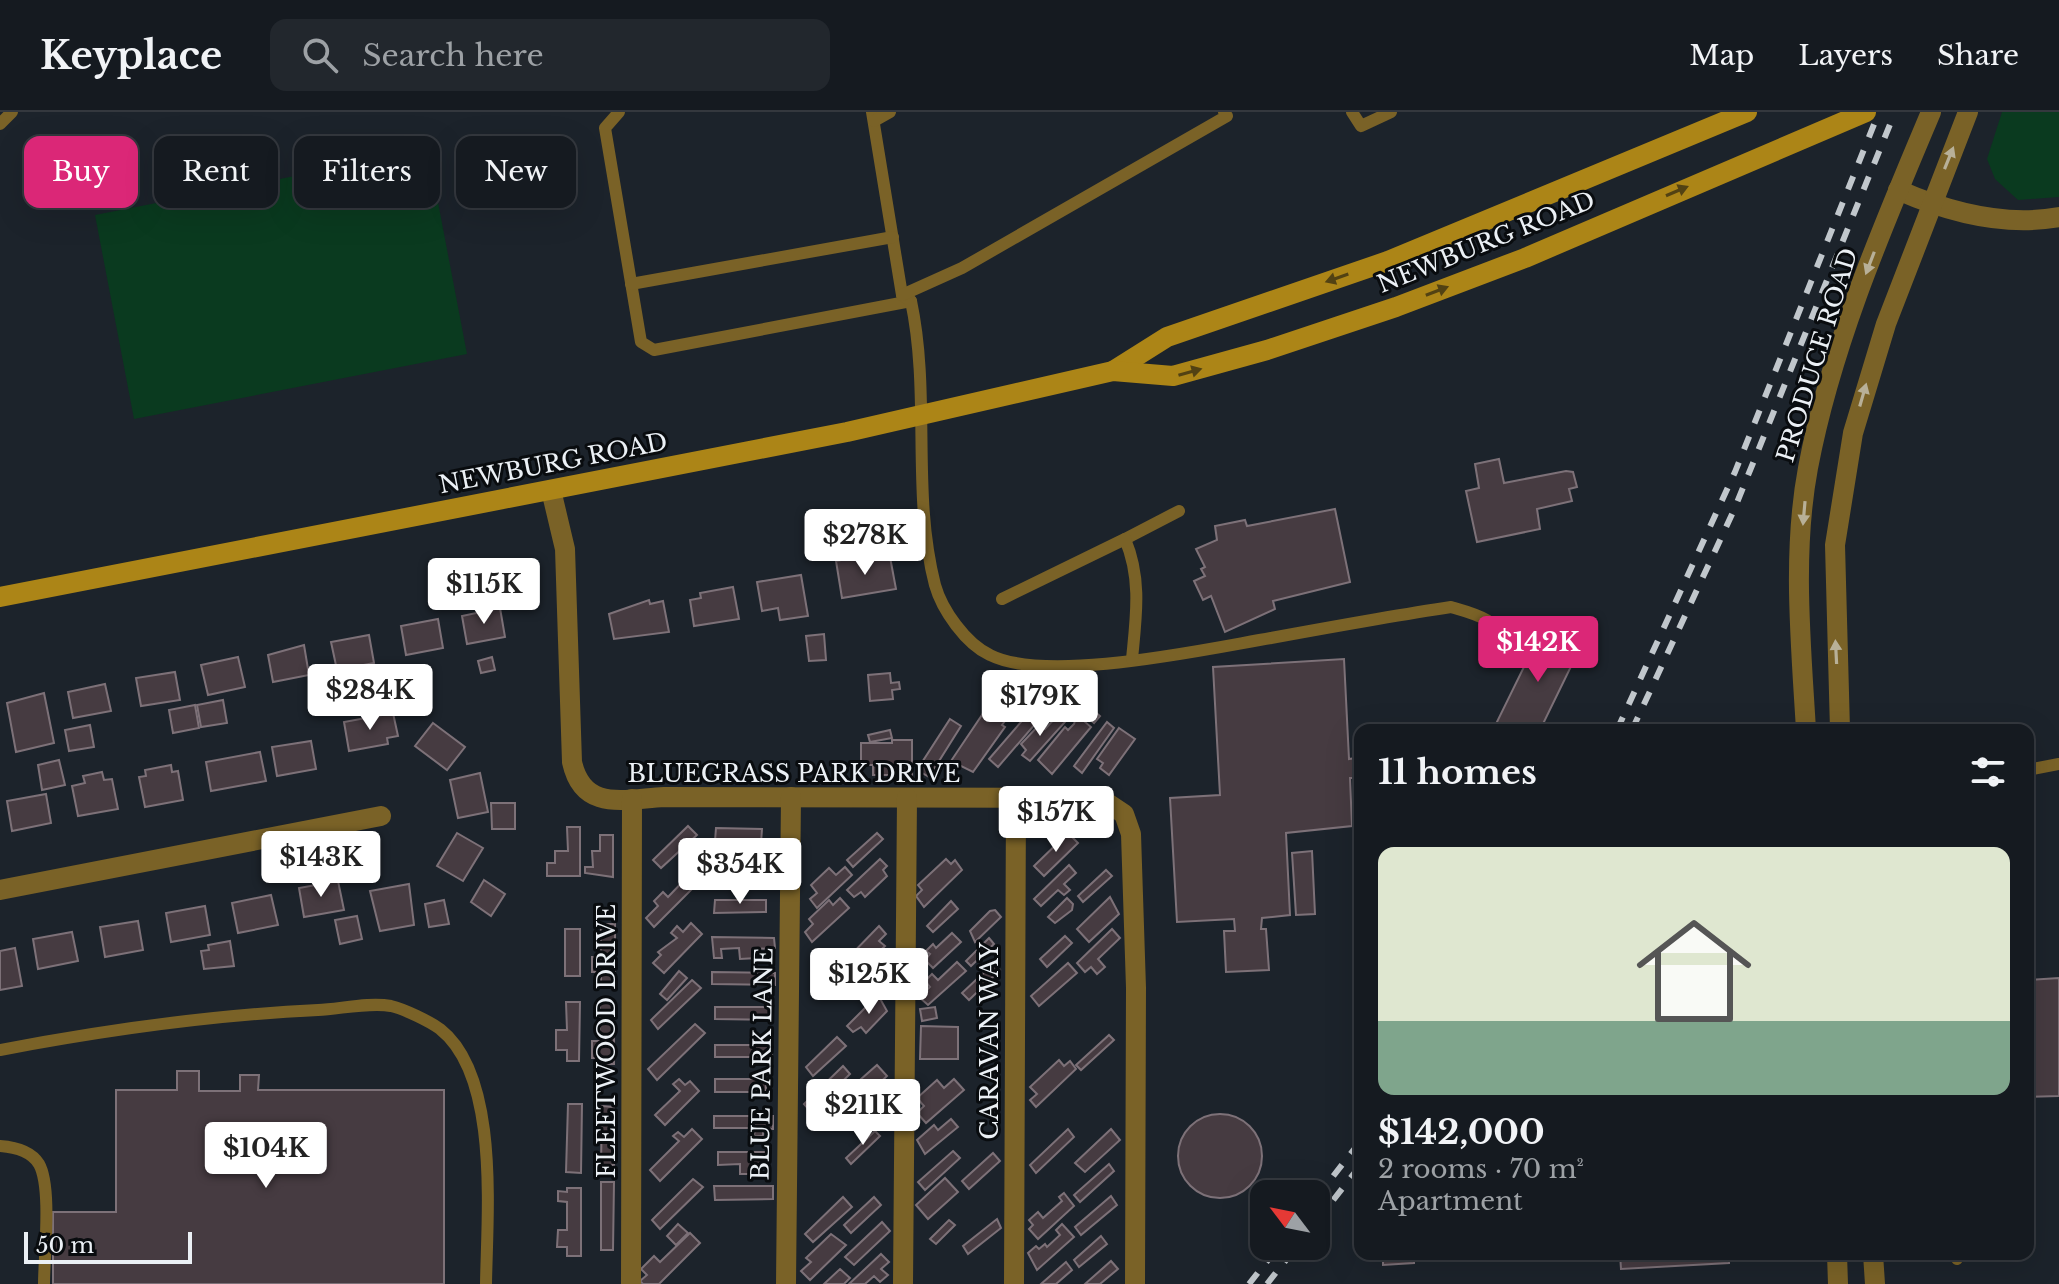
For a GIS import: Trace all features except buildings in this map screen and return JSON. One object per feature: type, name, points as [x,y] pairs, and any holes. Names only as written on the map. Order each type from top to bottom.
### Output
[{"type":"main road","name":"NEWBURG ROAD","points":[[1113,371],[1167,337],[1388,261],[1747,112]]},
{"type":"main road","name":"NEWBURG ROAD","points":[[0,597],[551,490],[923,414],[1113,371],[1173,376],[1339,326],[1525,258],[1866,112]]},
{"type":"street","name":"PRODUCE ROAD","points":[[1806,724],[1800,614],[1808,469],[1860,292],[1931,112]]},
{"type":"street","points":[[1840,724],[1835,545],[1853,433],[1886,324],[1968,112]]},
{"type":"street","points":[[1898,190],[1931,205],[2015,222],[2059,217]]},
{"type":"street","name":"BLUEGRASS PARK DRIVE","points":[[551,490],[565,549],[570,735],[575,778],[582,789],[610,801],[791,797],[1100,798],[1115,806],[1130,826],[1136,1003],[1135,1284]]},
{"type":"street","name":"BLUE PARK LANE","points":[[786,1284],[791,797]]},
{"type":"street","name":"CARAVAN WAY","points":[[1014,1284],[1016,797]]},
{"type":"street","points":[[903,1284],[907,798]]},
{"type":"street","name":"FLEETWOOD DRIVE","points":[[631,1284],[632,799]]},
{"type":"street","points":[[0,890],[381,816]]},
{"type":"street","points":[[1837,1260],[1838,1284]]},
{"type":"street","points":[[1873,1260],[1875,1284]]},
{"type":"lane","points":[[0,124],[12,112]]},
{"type":"lane","points":[[619,112],[605,128],[641,342],[654,350],[907,298],[1228,113]]},
{"type":"lane","points":[[890,112],[873,116],[893,237],[919,339],[923,414],[922,482],[935,587],[964,636],[990,656],[1045,668],[1197,653],[1451,607],[1477,615],[1501,630],[1509,648]]},
{"type":"lane","points":[[1352,112],[1361,126],[1391,112]]},
{"type":"lane","points":[[631,284],[893,237]]},
{"type":"lane","points":[[1002,599],[1179,511]]},
{"type":"lane","points":[[1125,539],[1136,565],[1138,598],[1132,659]]},
{"type":"lane","points":[[2034,769],[2059,764]]},
{"type":"lane","points":[[0,1050],[104,1030],[264,1012],[390,1006],[440,1030],[462,1059],[483,1105],[488,1210],[486,1284]]},
{"type":"lane","points":[[0,1146],[26,1152],[38,1164],[44,1183],[44,1284]]},
{"type":"green space","points":[[2002,112],[2059,112],[2059,197],[2018,200],[1995,179],[1987,159]]},
{"type":"green space","points":[[294,176],[294,208],[439,208],[467,354],[134,419],[95,215],[154,203],[154,208],[278,208],[278,179]]},
{"type":"railway","points":[[1620,724],[1735,472],[1879,112]]},
{"type":"railway","points":[[1635,724],[1734,510],[1895,112]]},
{"type":"railway","points":[[1330,1180],[1354,1150]]},
{"type":"railway","points":[[1330,1204],[1354,1174]]},
{"type":"railway","points":[[1249,1284],[1268,1260]]},
{"type":"railway","points":[[1267,1284],[1286,1260]]}]
